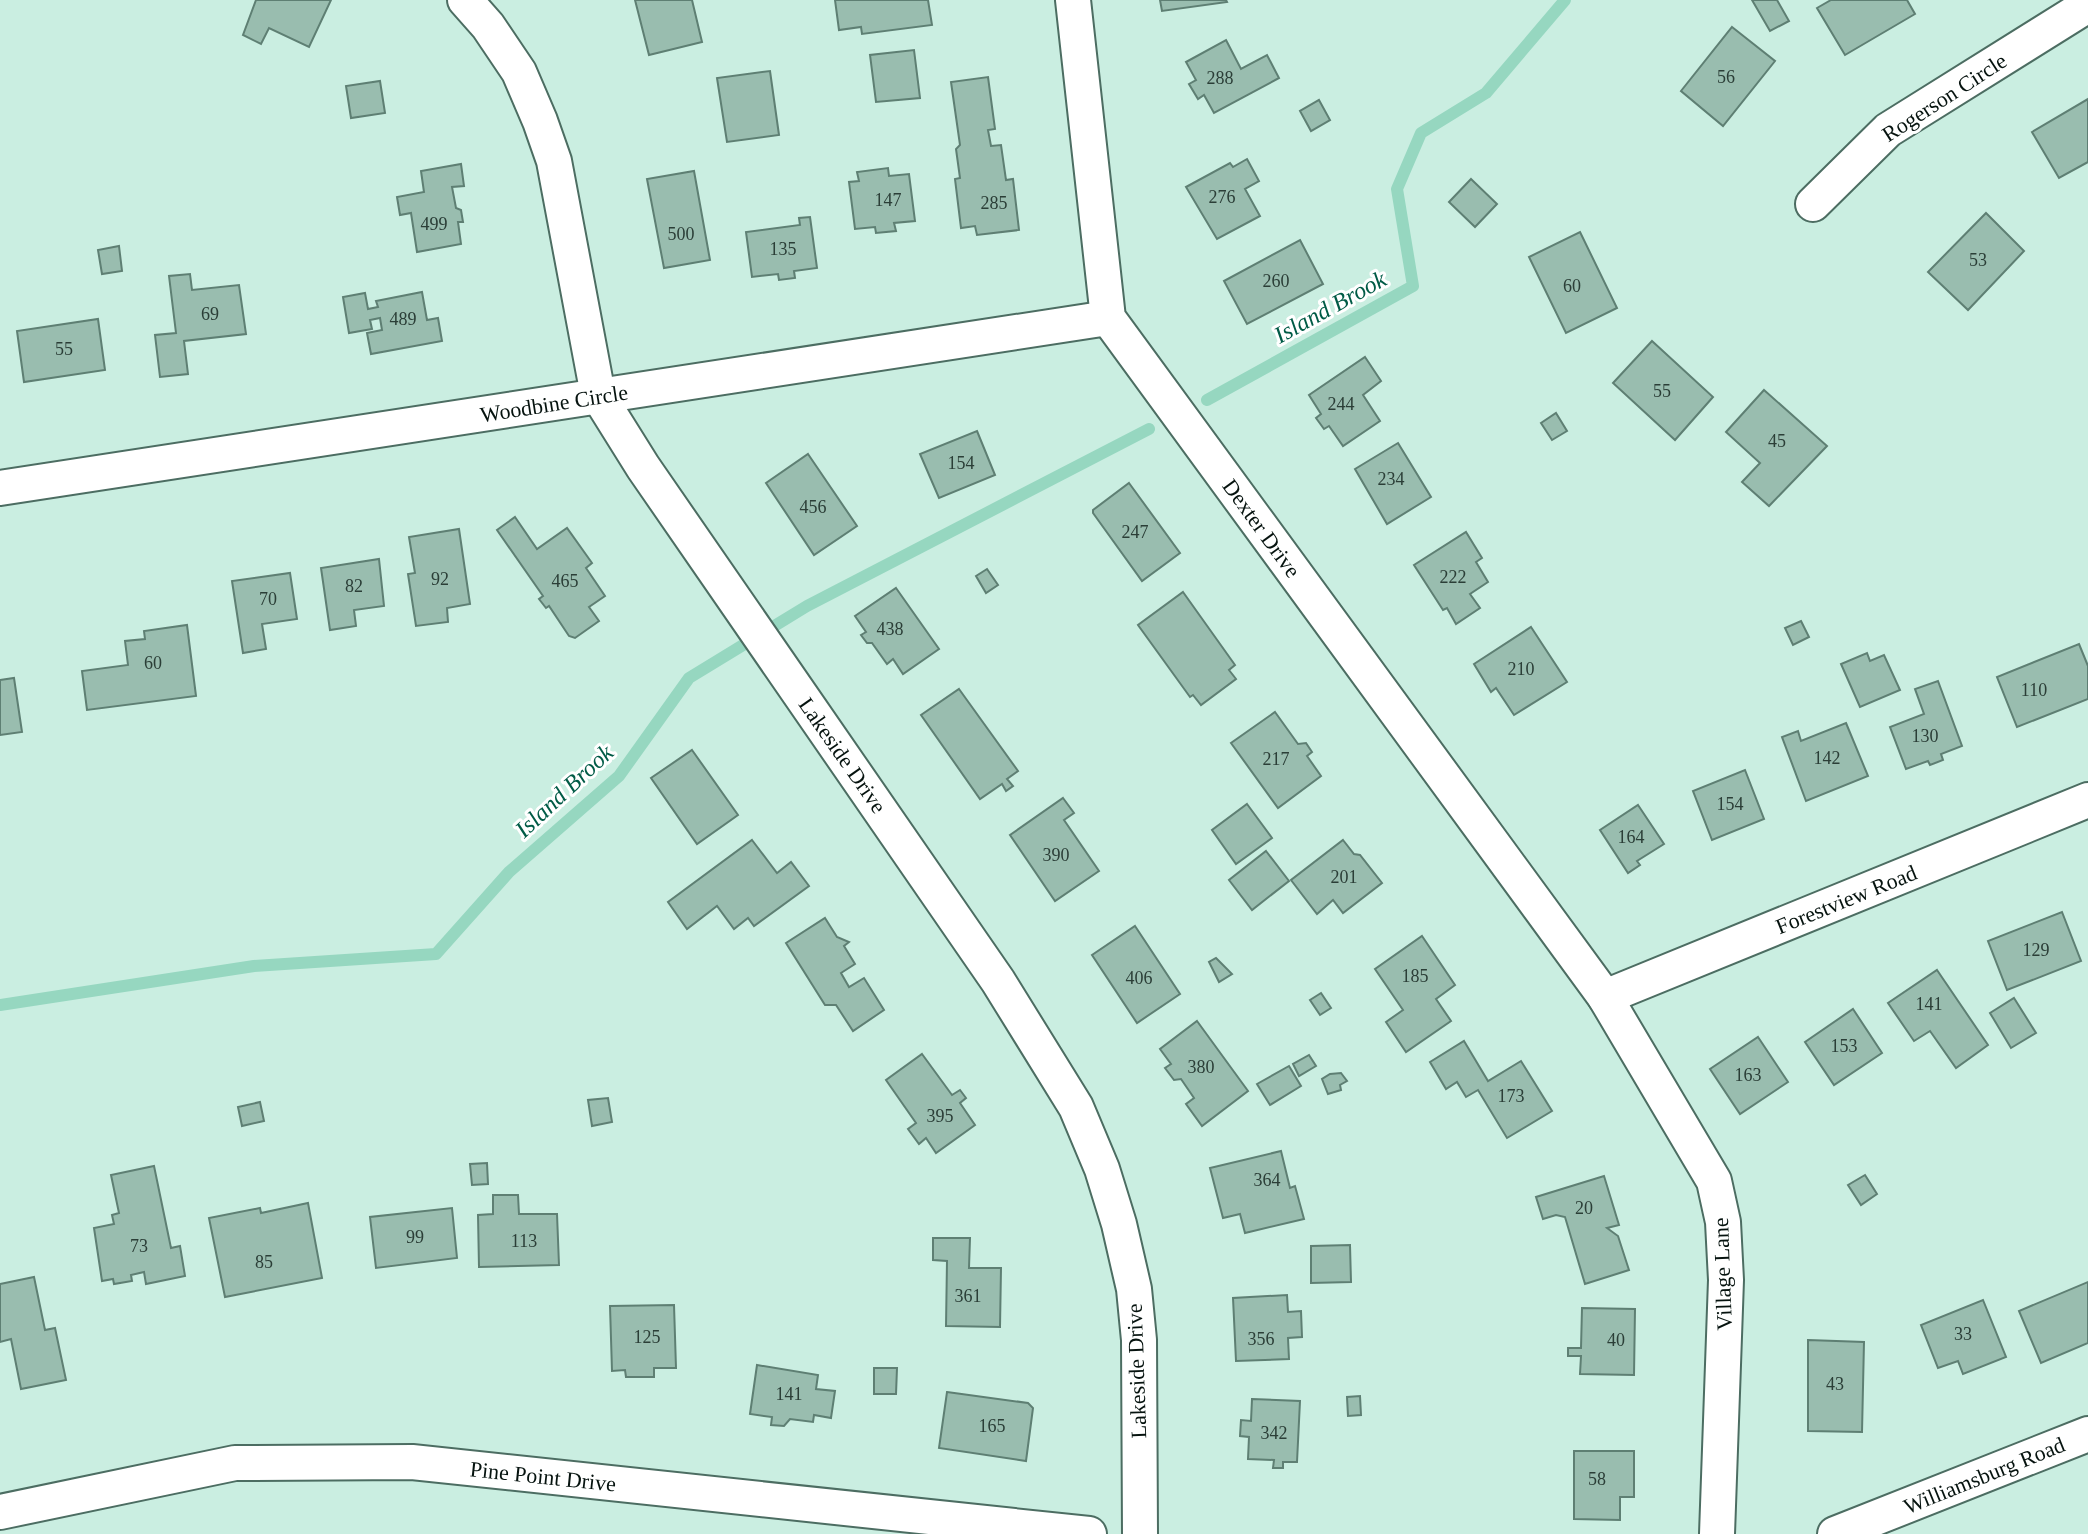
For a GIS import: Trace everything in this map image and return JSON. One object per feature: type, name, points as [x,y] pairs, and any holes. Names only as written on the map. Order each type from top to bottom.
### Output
[{"type":"street","name":"Lakeside Drive","points":[[465,0],[488,26],[519,72],[554,161],[598,395],[643,467],[998,981],[1076,1107],[1102,1169],[1134,1289],[1139,1340],[1140,1534]]},
{"type":"street","name":"Dexter Drive","points":[[1073,0],[1108,318],[1605,997]]},
{"type":"street","name":"Rogerson Circle","points":[[1813,204],[1888,130],[2088,5]]},
{"type":"street","name":"Woodbine Circle","points":[[0,488],[1108,318]]},
{"type":"street","name":"Forestview Road","points":[[1605,997],[2088,800]]},
{"type":"street","name":"Village Lane","points":[[1605,997],[1714,1181],[1723,1222],[1726,1280],[1717,1534]]},
{"type":"street","name":"Williamsburg Road","points":[[1835,1534],[2088,1434]]},
{"type":"street","name":"Pine Point Drive","points":[[0,1512],[235,1463],[412,1462],[1089,1534]]},
{"type":"building","points":[[256,0],[331,0],[309,47],[269,28],[261,44],[243,35]]},
{"type":"building","points":[[635,0],[692,0],[702,42],[649,55]]},
{"type":"building","points":[[835,0],[928,0],[932,25],[862,34],[861,27],[839,30]]},
{"type":"building","points":[[1160,0],[1226,0],[1227,2],[1162,11]]},
{"type":"building","points":[[1752,0],[1777,0],[1789,21],[1770,31]]},
{"type":"building","points":[[1831,0],[1907,0],[1915,14],[1845,55],[1817,8]]},
{"type":"building","points":[[1732,27],[1775,61],[1723,126],[1681,91]]},
{"type":"building","points":[[1226,40],[1241,69],[1267,55],[1279,78],[1214,113],[1204,95],[1198,99],[1189,84],[1196,80],[1186,62]]},
{"type":"building","points":[[914,50],[920,98],[876,102],[870,55]]},
{"type":"building","points":[[770,71],[779,135],[727,142],[717,78]]},
{"type":"building","points":[[988,77],[995,129],[988,130],[991,146],[1001,145],[1006,180],[1013,179],[1019,230],[977,235],[975,226],[961,228],[955,179],[960,178],[956,149],[960,145],[951,82]]},
{"type":"building","points":[[380,81],[385,113],[351,118],[346,86]]},
{"type":"building","points":[[2088,99],[2088,162],[2059,178],[2032,132]]},
{"type":"building","points":[[1319,100],[1330,120],[1311,131],[1300,111]]},
{"type":"building","points":[[1247,159],[1259,181],[1245,189],[1260,216],[1217,239],[1186,187],[1230,163],[1233,167]]},
{"type":"building","points":[[461,164],[464,186],[452,187],[456,208],[461,210],[463,222],[458,222],[461,244],[417,252],[411,213],[400,215],[397,197],[424,192],[421,171]]},
{"type":"building","points":[[888,168],[889,176],[909,174],[915,221],[894,223],[896,231],[876,233],[875,227],[855,229],[849,182],[859,181],[857,172]]},
{"type":"building","points":[[694,171],[710,260],[664,268],[647,179]]},
{"type":"building","points":[[1471,179],[1497,204],[1475,227],[1449,202]]},
{"type":"building","points":[[1986,213],[2024,251],[1968,310],[1928,272]]},
{"type":"building","points":[[810,217],[817,268],[794,271],[795,278],[779,280],[778,274],[752,277],[746,232],[800,225],[799,218]]},
{"type":"building","points":[[1580,232],[1617,308],[1566,333],[1529,257]]},
{"type":"building","points":[[1300,240],[1323,284],[1247,324],[1224,281]]},
{"type":"building","points":[[119,246],[122,271],[102,274],[98,250]]},
{"type":"building","points":[[190,274],[192,290],[239,285],[246,334],[184,341],[188,374],[160,377],[155,335],[176,333],[169,276]]},
{"type":"building","points":[[422,292],[427,320],[438,318],[442,341],[371,354],[367,333],[382,330],[380,318],[370,320],[372,329],[349,333],[343,297],[365,293],[368,309],[378,307],[376,301]]},
{"type":"building","points":[[98,319],[105,370],[24,382],[17,331]]},
{"type":"building","points":[[1652,341],[1713,397],[1675,440],[1613,383]]},
{"type":"building","points":[[1365,357],[1381,381],[1363,395],[1380,421],[1343,446],[1329,426],[1324,429],[1316,418],[1321,414],[1309,395]]},
{"type":"building","points":[[1764,390],[1827,446],[1769,506],[1742,482],[1760,463],[1726,432]]},
{"type":"building","points":[[1556,413],[1567,431],[1552,440],[1541,423]]},
{"type":"building","points":[[977,431],[995,475],[939,498],[920,454]]},
{"type":"building","points":[[1398,443],[1431,497],[1387,524],[1355,469]]},
{"type":"building","points":[[808,454],[857,526],[814,555],[766,483]]},
{"type":"building","points":[[1129,483],[1180,553],[1142,581],[1093,513]]},
{"type":"building","points":[[515,517],[537,549],[567,528],[592,563],[586,568],[605,596],[589,607],[599,621],[575,638],[569,636],[549,606],[546,608],[539,599],[543,596],[497,530]]},
{"type":"building","points":[[459,529],[470,604],[447,608],[448,622],[416,626],[408,574],[415,573],[409,537]]},
{"type":"building","points":[[1466,532],[1482,558],[1476,562],[1488,582],[1470,594],[1480,608],[1456,624],[1447,608],[1443,610],[1414,565]]},
{"type":"building","points":[[379,559],[384,606],[354,610],[356,626],[330,630],[321,568]]},
{"type":"building","points":[[987,569],[998,585],[986,593],[976,576]]},
{"type":"building","points":[[290,573],[297,619],[262,624],[266,649],[243,653],[232,581]]},
{"type":"building","points":[[896,588],[939,649],[903,674],[893,659],[887,664],[872,643],[867,643],[861,635],[866,632],[855,616]]},
{"type":"building","points":[[1183,592],[1235,665],[1229,670],[1236,679],[1201,705],[1193,695],[1190,697],[1138,625]]},
{"type":"building","points":[[1801,621],[1809,637],[1793,645],[1785,628]]},
{"type":"building","points":[[187,625],[196,696],[87,710],[82,671],[128,665],[125,641],[145,639],[144,631]]},
{"type":"building","points":[[1531,627],[1567,682],[1514,715],[1496,688],[1491,692],[1474,664]]},
{"type":"building","points":[[2079,644],[2088,666],[2088,699],[2017,727],[1997,677]]},
{"type":"building","points":[[1867,653],[1870,661],[1884,655],[1900,690],[1860,707],[1841,664]]},
{"type":"building","points":[[14,678],[22,732],[0,735],[0,680]]},
{"type":"building","points":[[1938,681],[1962,746],[1941,754],[1943,760],[1930,765],[1928,761],[1906,769],[1890,727],[1924,714],[1915,689]]},
{"type":"building","points":[[959,689],[1018,771],[1007,779],[1013,786],[1006,791],[1002,784],[980,799],[921,715]]},
{"type":"building","points":[[1275,712],[1298,744],[1306,743],[1312,752],[1307,756],[1321,776],[1278,808],[1231,743]]},
{"type":"building","points":[[1846,723],[1868,776],[1806,801],[1782,737],[1798,731],[1801,741]]},
{"type":"building","points":[[692,750],[738,815],[697,844],[651,778]]},
{"type":"building","points":[[1745,770],[1764,819],[1712,840],[1693,791]]},
{"type":"building","points":[[1063,798],[1074,813],[1064,820],[1099,871],[1055,901],[1010,835]]},
{"type":"building","points":[[1247,804],[1272,838],[1236,864],[1212,830]]},
{"type":"building","points":[[1638,805],[1664,844],[1637,861],[1640,865],[1628,873],[1600,830]]},
{"type":"building","points":[[752,840],[777,873],[791,862],[809,886],[754,926],[748,918],[734,929],[717,906],[687,929],[668,902]]},
{"type":"building","points":[[1343,840],[1354,854],[1360,855],[1382,883],[1343,913],[1333,900],[1317,914],[1291,880]]},
{"type":"building","points":[[1266,851],[1289,881],[1252,910],[1229,880]]},
{"type":"building","points":[[2062,912],[2081,961],[2007,990],[1988,941]]},
{"type":"building","points":[[825,918],[837,937],[849,942],[844,946],[855,964],[841,973],[849,987],[864,978],[884,1010],[853,1031],[836,1005],[825,1005],[786,943]]},
{"type":"building","points":[[1135,926],[1180,994],[1137,1023],[1092,955]]},
{"type":"building","points":[[1422,936],[1455,985],[1436,999],[1451,1021],[1406,1052],[1386,1022],[1403,1010],[1375,969]]},
{"type":"building","points":[[1216,958],[1232,974],[1219,982],[1209,962]]},
{"type":"building","points":[[1937,970],[1988,1045],[1956,1068],[1930,1031],[1914,1041],[1888,1003]]},
{"type":"building","points":[[1321,993],[1331,1008],[1320,1015],[1310,1000]]},
{"type":"building","points":[[2014,998],[2036,1033],[2011,1048],[1990,1013]]},
{"type":"building","points":[[1853,1009],[1882,1053],[1834,1085],[1805,1042]]},
{"type":"building","points":[[1197,1021],[1248,1091],[1202,1126],[1186,1104],[1194,1098],[1181,1079],[1174,1080],[1165,1068],[1171,1064],[1160,1049]]},
{"type":"building","points":[[1758,1037],[1788,1082],[1740,1114],[1710,1069]]},
{"type":"building","points":[[1464,1041],[1488,1081],[1521,1061],[1552,1111],[1507,1138],[1478,1090],[1466,1097],[1457,1082],[1446,1089],[1430,1062]]},
{"type":"building","points":[[922,1054],[952,1095],[960,1090],[966,1098],[960,1103],[975,1125],[936,1153],[926,1138],[919,1144],[908,1129],[916,1123],[886,1080]]},
{"type":"building","points":[[1309,1055],[1316,1066],[1299,1076],[1293,1064]]},
{"type":"building","points":[[1289,1066],[1301,1086],[1270,1105],[1257,1084]]},
{"type":"building","points":[[1341,1073],[1347,1081],[1340,1085],[1341,1090],[1328,1094],[1322,1079]]},
{"type":"building","points":[[608,1098],[612,1122],[592,1126],[588,1100]]},
{"type":"building","points":[[260,1102],[264,1121],[242,1126],[238,1107]]},
{"type":"building","points":[[1281,1151],[1290,1188],[1295,1186],[1304,1219],[1245,1233],[1240,1214],[1223,1218],[1210,1168]]},
{"type":"building","points":[[487,1163],[488,1184],[472,1185],[470,1164]]},
{"type":"building","points":[[154,1166],[171,1248],[180,1246],[185,1276],[146,1284],[144,1272],[131,1275],[132,1281],[114,1284],[113,1279],[102,1281],[94,1228],[114,1224],[112,1215],[119,1213],[111,1175]]},
{"type":"building","points":[[1865,1175],[1877,1194],[1861,1205],[1848,1185]]},
{"type":"building","points":[[1604,1176],[1619,1225],[1607,1228],[1618,1236],[1629,1270],[1585,1284],[1565,1217],[1556,1215],[1543,1219],[1536,1197]]},
{"type":"building","points":[[493,1195],[518,1195],[519,1214],[557,1214],[559,1265],[479,1267],[478,1215],[493,1214]]},
{"type":"building","points":[[308,1203],[322,1278],[225,1297],[209,1218],[260,1208],[261,1213]]},
{"type":"building","points":[[452,1208],[457,1258],[376,1268],[370,1217]]},
{"type":"building","points":[[933,1238],[970,1238],[969,1268],[1001,1268],[1000,1327],[946,1326],[947,1261],[933,1260]]},
{"type":"building","points":[[1350,1245],[1351,1282],[1311,1283],[1311,1246]]},
{"type":"building","points":[[34,1277],[45,1330],[55,1328],[66,1380],[21,1389],[11,1339],[0,1342],[0,1284]]},
{"type":"building","points":[[2088,1282],[2088,1343],[2041,1363],[2019,1311]]},
{"type":"building","points":[[1287,1295],[1288,1312],[1301,1311],[1302,1337],[1288,1338],[1289,1359],[1236,1361],[1233,1298]]},
{"type":"building","points":[[1983,1300],[2006,1357],[1963,1374],[1958,1361],[1938,1368],[1921,1325]]},
{"type":"building","points":[[674,1305],[676,1368],[654,1368],[654,1377],[626,1377],[625,1370],[612,1371],[610,1306]]},
{"type":"building","points":[[1582,1308],[1635,1309],[1634,1375],[1580,1374],[1581,1356],[1568,1356],[1568,1348],[1581,1348]]},
{"type":"building","points":[[1808,1340],[1864,1342],[1862,1432],[1808,1431]]},
{"type":"building","points":[[757,1365],[818,1375],[816,1389],[835,1391],[831,1418],[814,1415],[813,1422],[790,1419],[784,1426],[771,1425],[772,1417],[750,1414]]},
{"type":"building","points":[[874,1368],[897,1368],[896,1394],[874,1394]]},
{"type":"building","points":[[947,1392],[1028,1403],[1033,1408],[1026,1461],[939,1448]]},
{"type":"building","points":[[1360,1396],[1361,1415],[1348,1416],[1347,1397]]},
{"type":"building","points":[[1252,1399],[1300,1401],[1297,1462],[1283,1462],[1283,1468],[1273,1468],[1274,1460],[1248,1459],[1249,1437],[1240,1436],[1241,1420],[1251,1421]]},
{"type":"building","points":[[1574,1451],[1634,1451],[1634,1497],[1620,1497],[1620,1520],[1574,1519]]},
{"type":"waterway","name":"Island Brook","points":[[1207,400],[1413,286],[1397,189],[1421,133],[1486,93],[1565,0]]},
{"type":"waterway","name":"Island Brook","points":[[0,1005],[254,966],[436,954],[509,872],[619,776],[689,678],[807,606],[1149,429]]}]
